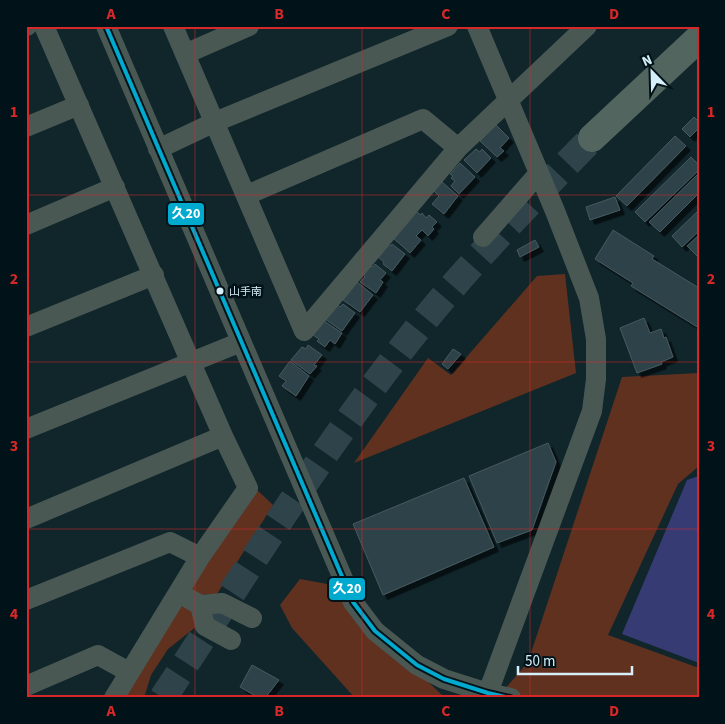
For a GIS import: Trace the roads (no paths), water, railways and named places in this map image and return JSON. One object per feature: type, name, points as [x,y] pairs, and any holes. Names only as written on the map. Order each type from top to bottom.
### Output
[{"type":"highway","points":[[699,38],[596,141],[699,50]]},
{"type":"street","points":[[44,26],[223,436],[248,488],[200,557],[114,698]]},
{"type":"street","points":[[106,26],[353,602],[375,631],[418,665],[444,679],[487,695],[511,698]]},
{"type":"street","points":[[174,26],[304,331],[458,148],[587,26]]},
{"type":"street","points":[[185,54],[249,26]]},
{"type":"street","points":[[158,149],[215,122],[448,26]]},
{"type":"street","points":[[477,26],[590,298],[596,339],[596,378],[592,411],[487,695]]},
{"type":"street","points":[[26,127],[79,105]]},
{"type":"street","points":[[247,195],[423,119],[458,148]]},
{"type":"street","points":[[483,237],[539,173]]},
{"type":"street","points":[[26,225],[115,187]]},
{"type":"street","points":[[26,327],[154,275]]},
{"type":"street","points":[[26,430],[241,342]]},
{"type":"street","points":[[26,519],[223,436]]},
{"type":"street","points":[[26,600],[170,542],[200,557]]},
{"type":"street","points":[[179,593],[200,605],[222,603],[252,618]]},
{"type":"street","points":[[200,605],[205,626],[231,640]]},
{"type":"street","points":[[26,686],[98,655],[129,672]]},
{"type":"tunnel","points":[[163,698],[251,563],[374,385],[428,315],[473,263],[592,138]]},
{"type":"place","name":"山手南","points":[[220,291]]}]
